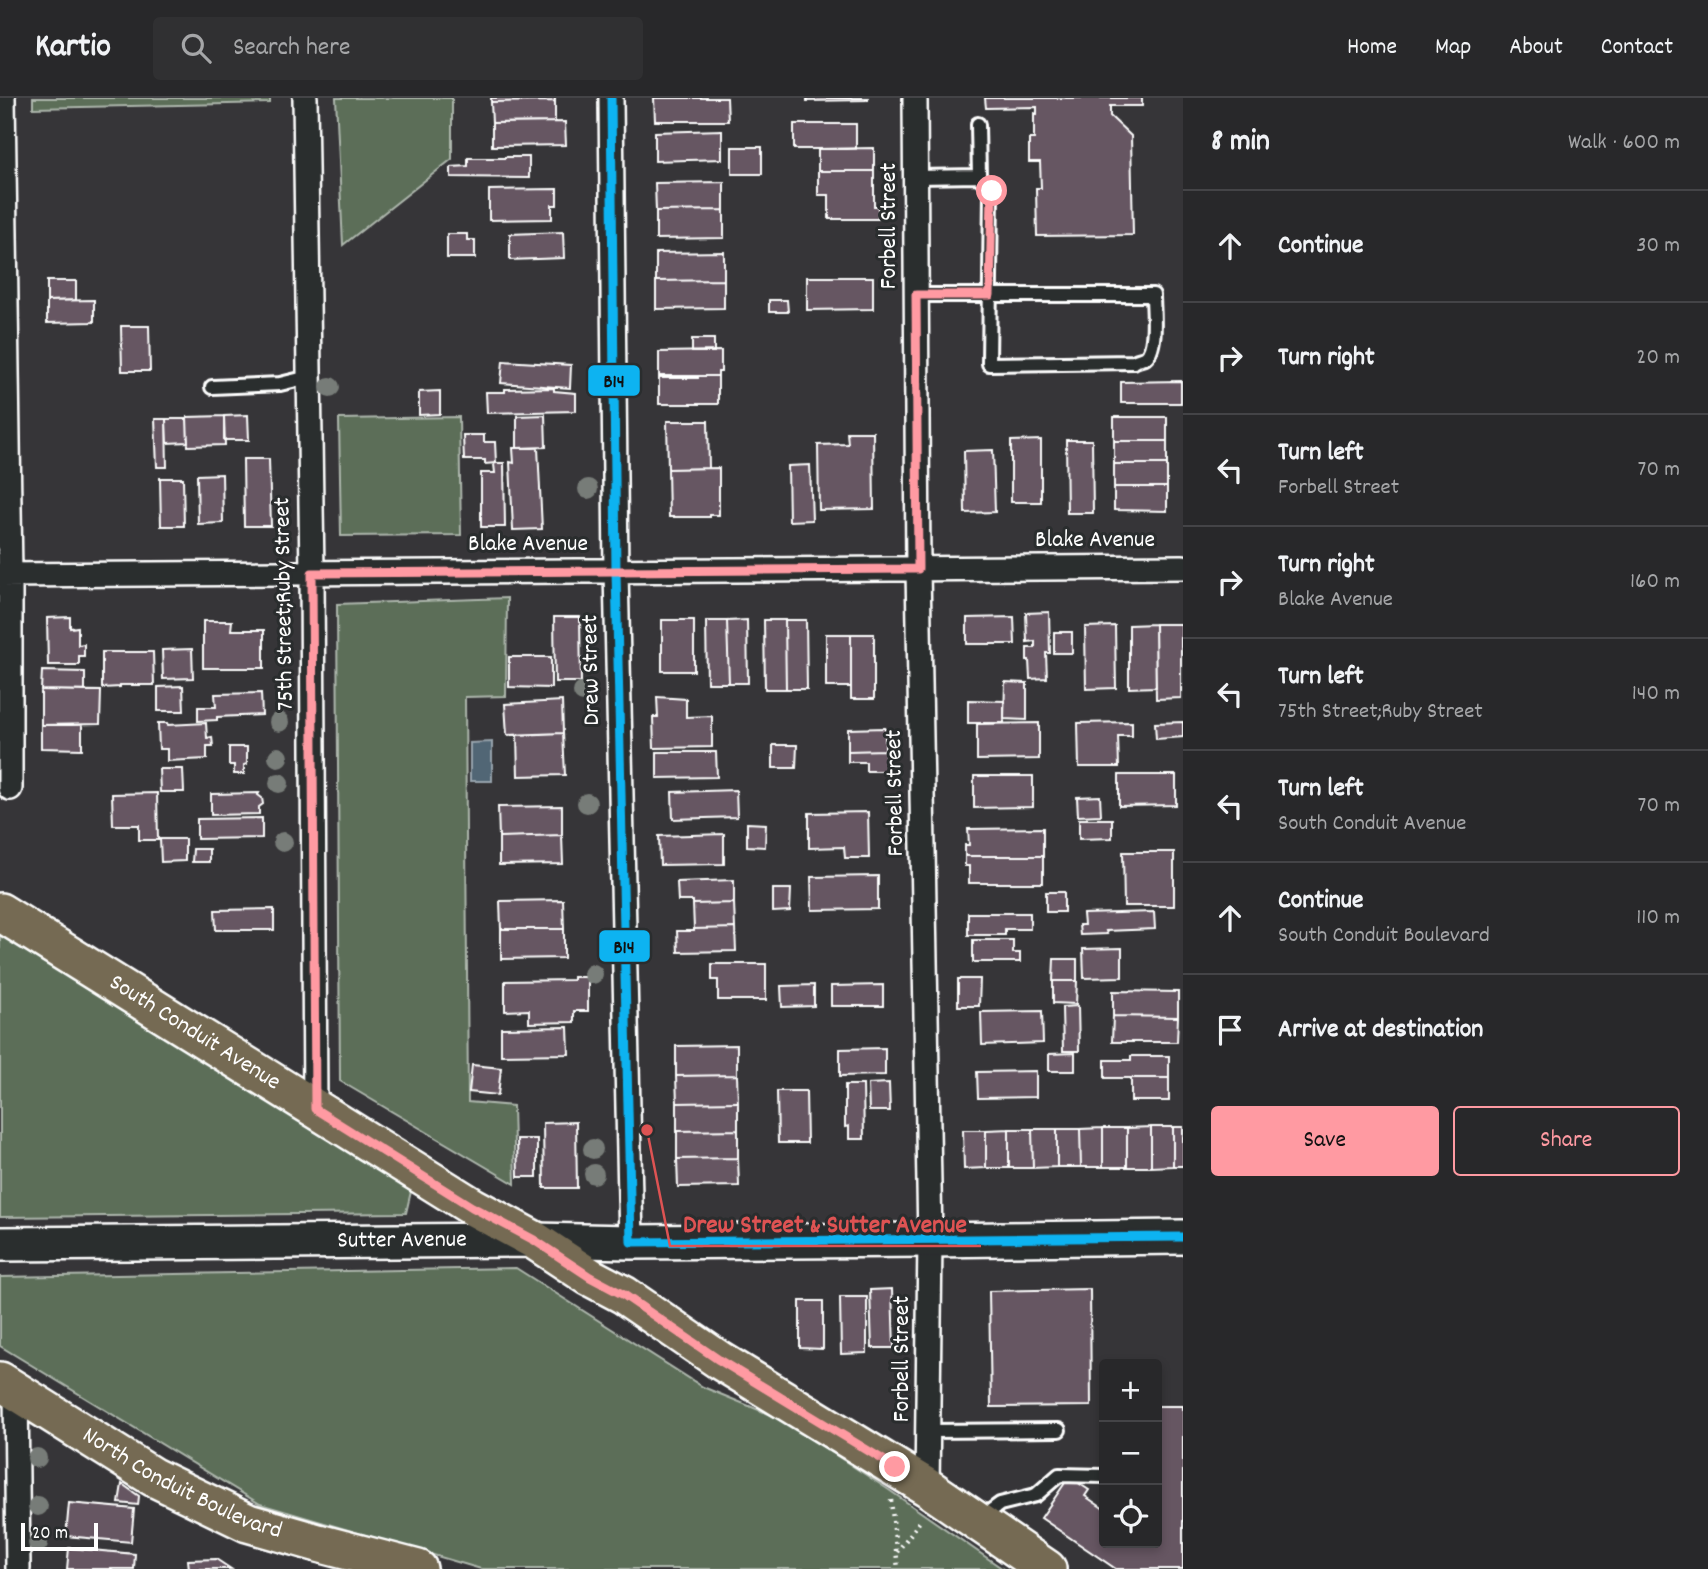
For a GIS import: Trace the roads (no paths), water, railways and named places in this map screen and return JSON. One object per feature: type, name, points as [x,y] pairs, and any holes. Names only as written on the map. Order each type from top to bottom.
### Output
[{"type":"main road","name":"South Conduit Avenue","points":[[0,912],[472,1207],[534,1240],[590,1277],[624,1295],[926,1501],[977,1521],[1047,1569]]},
{"type":"main road","name":"North Conduit Boulevard","points":[[8,1386],[153,1477],[319,1556],[418,1569]]},
{"type":"street","points":[[3,98],[5,575],[10,788]]},
{"type":"street","name":"75th Street;Ruby Street","points":[[305,98],[312,573],[315,1109]]},
{"type":"street","name":"Drew Street","points":[[611,98],[616,570],[631,1242]]},
{"type":"street","name":"Forbell Street","points":[[915,98],[918,569],[930,1240],[926,1501]]},
{"type":"street","name":"Blake Avenue","points":[[5,575],[1183,567]]},
{"type":"street","name":"Sutter Avenue","points":[[0,1244],[1183,1237]]},
{"type":"street","points":[[8,1386],[18,1569]]},
{"type":"lane","points":[[916,295],[990,295],[1153,295],[1154,340],[1150,352],[1134,362],[989,363],[990,295],[992,191],[979,176],[978,124]]},
{"type":"lane","points":[[916,177],[979,176]]},
{"type":"lane","points":[[212,387],[280,384],[309,377]]},
{"type":"lane","points":[[928,1431],[1059,1430]]},
{"type":"lane","points":[[977,1521],[1000,1504],[1036,1495],[1059,1475],[1099,1476]]},
{"type":"water","points":[[492,742],[492,781],[470,781],[470,743]]},
{"type":"place","name":"Drew Street & Sutter Avenue","points":[[647,1130]]}]
